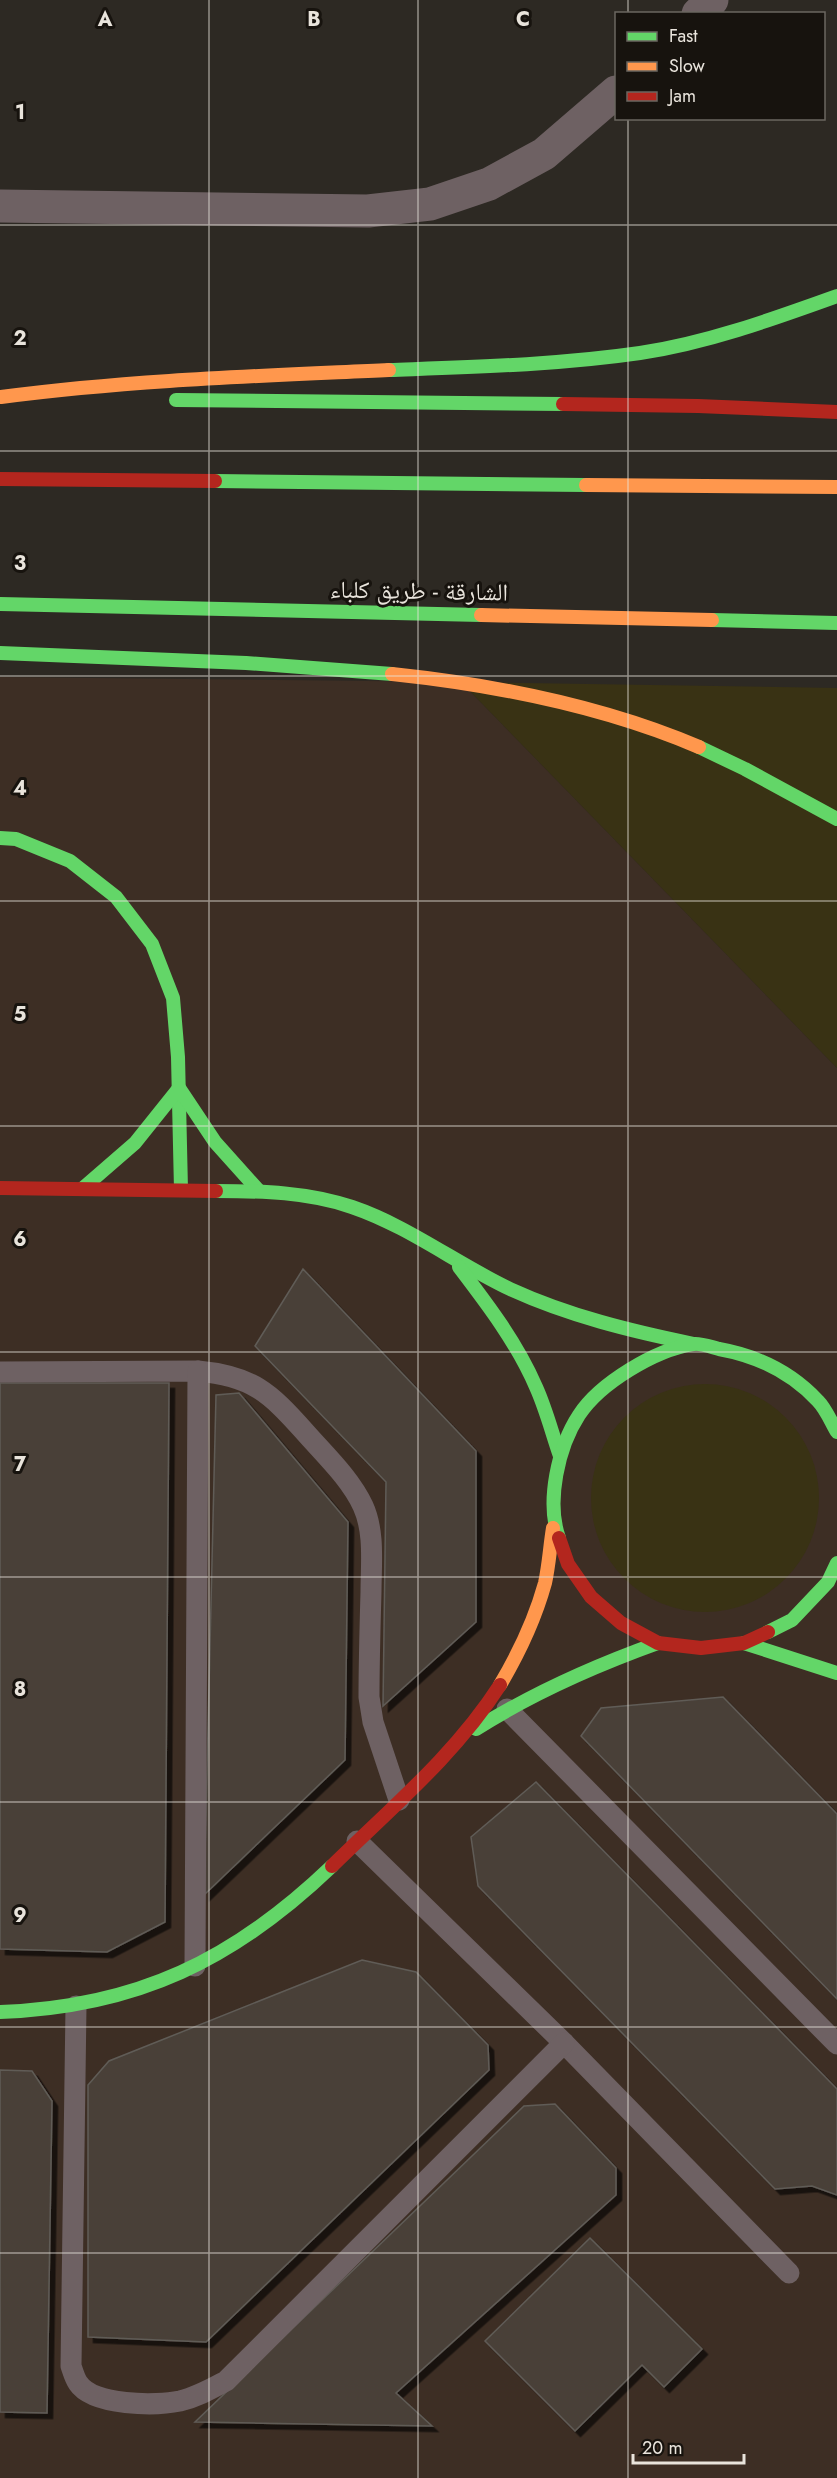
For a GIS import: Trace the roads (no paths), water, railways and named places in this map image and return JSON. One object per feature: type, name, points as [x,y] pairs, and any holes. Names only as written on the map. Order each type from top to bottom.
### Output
[{"type":"main road","points":[[1,398],[83,386],[166,380],[533,363],[641,353],[747,328],[837,296]]},
{"type":"main road","points":[[1,398],[116,400]]},
{"type":"main road","points":[[163,400],[698,406],[837,412]]},
{"type":"main road","points":[[0,479],[837,487]]},
{"type":"main road","name":"الشارقة - طريق كلباء","points":[[0,604],[837,623]]},
{"type":"main road","points":[[0,653],[339,669],[442,679],[546,700],[651,728],[748,770],[837,819]]},
{"type":"main road","points":[[0,838],[15,839],[70,861],[116,897],[152,944],[173,999],[179,1088],[181,1190]]},
{"type":"main road","points":[[82,1189],[111,1168],[137,1143],[179,1088]]},
{"type":"main road","points":[[179,1088],[215,1143],[259,1191]]},
{"type":"main road","points":[[0,1188],[259,1191],[295,1193],[331,1200],[398,1227],[512,1289],[571,1312],[632,1331],[741,1353],[784,1371],[820,1402],[837,1431]]},
{"type":"main road","points":[[455,1260],[489,1306],[519,1353],[543,1403],[560,1456]]},
{"type":"main road","points":[[0,2012],[76,2006],[118,1996],[159,1982],[195,1966],[246,1937],[289,1903],[357,1841],[462,1738],[496,1691],[525,1639],[545,1583],[554,1525],[554,1490],[560,1456],[579,1415],[610,1382],[650,1359],[694,1344]]},
{"type":"main road","points":[[554,1525],[568,1564],[591,1597],[621,1623],[658,1643],[701,1648],[744,1643],[792,1620],[828,1582],[837,1563]]},
{"type":"main road","points":[[462,1738],[507,1709],[555,1683],[606,1661],[658,1643]]},
{"type":"main road","points":[[744,1643],[837,1673]]},
{"type":"street","points":[[700,12],[712,0]]},
{"type":"street","points":[[0,206],[368,211],[430,204],[489,184],[544,154],[615,93]]},
{"type":"lane","points":[[0,1372],[198,1371],[223,1373],[248,1381],[270,1395],[344,1476],[365,1509],[371,1547],[369,1697],[373,1722],[399,1800]]},
{"type":"lane","points":[[195,1966],[198,1371]]},
{"type":"lane","points":[[507,1709],[837,2044]]},
{"type":"lane","points":[[357,1841],[564,2043],[789,2273]]},
{"type":"lane","points":[[76,2006],[71,2366],[79,2385],[94,2396],[113,2401],[153,2403],[179,2401],[204,2394],[226,2381],[564,2043]]}]
